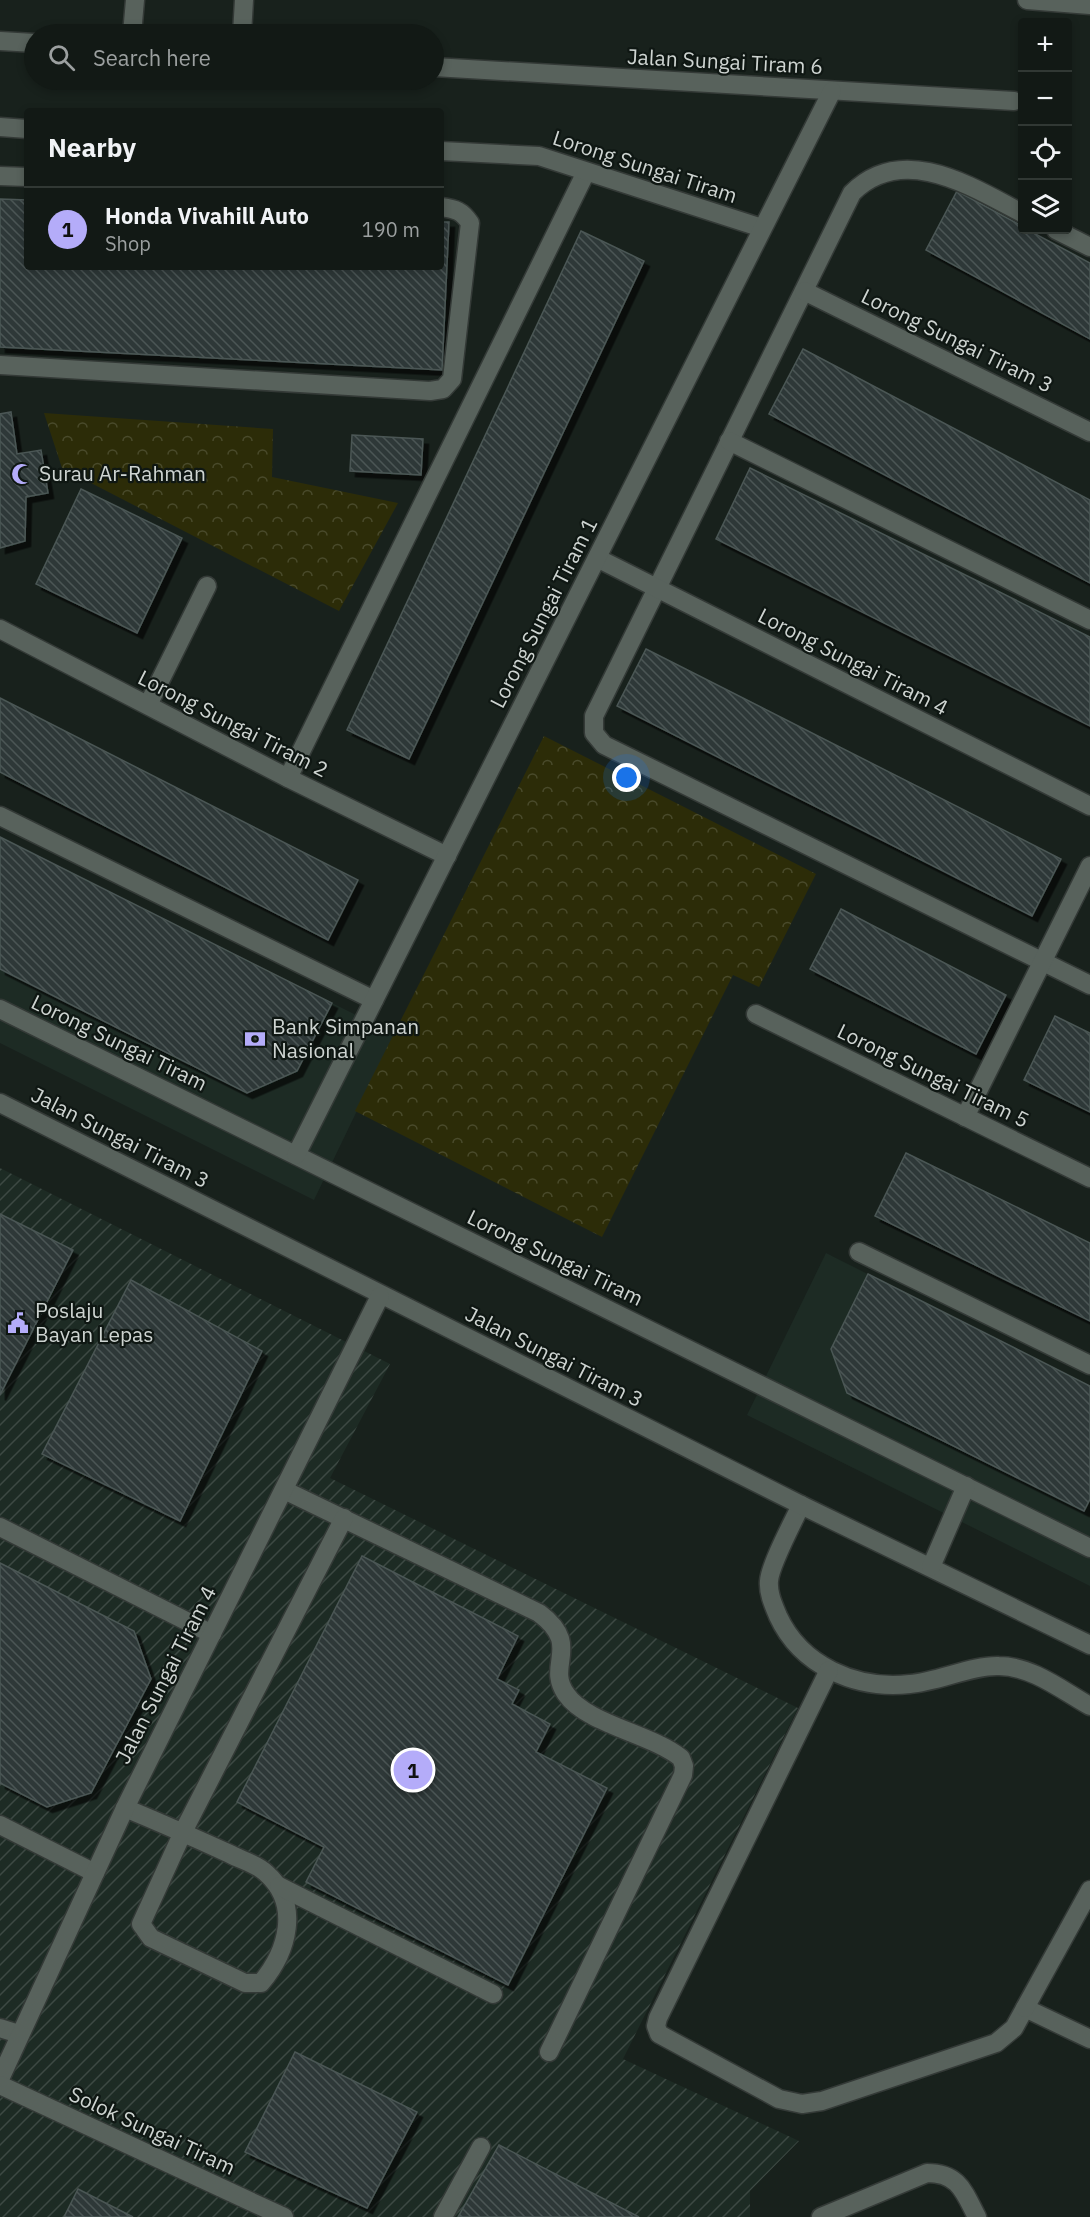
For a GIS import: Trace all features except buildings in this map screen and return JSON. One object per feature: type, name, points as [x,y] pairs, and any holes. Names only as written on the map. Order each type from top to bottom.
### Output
[{"type":"street","points":[[133,24],[135,0]]},
{"type":"street","points":[[243,24],[244,0]]},
{"type":"street","points":[[1027,0],[1090,5]]},
{"type":"street","points":[[0,40],[24,42]]},
{"type":"street","name":"Jalan Sungai Tiram 6","points":[[444,68],[1014,101]]},
{"type":"street","name":"Lorong Sungai Tiram 1","points":[[297,1155],[832,91]]},
{"type":"street","points":[[0,128],[24,129]]},
{"type":"street","name":"Lorong Sungai Tiram","points":[[444,151],[539,156],[762,228]]},
{"type":"street","points":[[1018,211],[945,175],[900,169],[889,171],[852,193],[594,716],[594,733],[604,745],[1090,985]]},
{"type":"street","points":[[288,778],[586,172]]},
{"type":"street","points":[[0,176],[24,177]]},
{"type":"street","points":[[0,365],[429,391],[443,389],[452,379],[470,224],[455,208],[444,207]]},
{"type":"street","points":[[1064,234],[1090,247]]},
{"type":"street","name":"Lorong Sungai Tiram 3","points":[[804,291],[1090,432]]},
{"type":"street","points":[[729,441],[1090,620]]},
{"type":"street","name":"Lorong Sungai Tiram 4","points":[[597,558],[1090,806]]},
{"type":"street","points":[[148,705],[207,586]]},
{"type":"street","name":"Lorong Sungai Tiram 2","points":[[0,629],[288,778],[447,856]]},
{"type":"street","points":[[0,816],[374,1000]]},
{"type":"street","points":[[965,1117],[1090,866]]},
{"type":"street","name":"Lorong Sungai Tiram","points":[[0,1009],[1088,1544]]},
{"type":"street","name":"Lorong Sungai Tiram 5","points":[[756,1014],[1090,1178]]},
{"type":"street","name":"Jalan Sungai Tiram 3","points":[[0,1102],[380,1296],[801,1505],[1090,1645]]},
{"type":"street","points":[[859,1252],[1090,1365]]},
{"type":"street","name":"Jalan Sungai Tiram 4","points":[[0,2079],[125,1808],[380,1296]]},
{"type":"street","points":[[931,1568],[966,1486]]},
{"type":"street","points":[[284,1490],[540,1613],[555,1625],[563,1643],[560,1676],[564,1693],[578,1708],[681,1758],[684,1766],[682,1775],[549,2052]]},
{"type":"street","points":[[801,1505],[769,1579],[771,1600],[784,1629],[802,1651],[829,1670],[870,1685],[910,1684],[999,1666],[1030,1672],[1090,1706]]},
{"type":"street","points":[[279,1886],[288,1908],[288,1932],[261,1983],[245,1983],[151,1938],[141,1924],[183,1832],[344,1518]]},
{"type":"street","points":[[0,1527],[212,1634]]},
{"type":"street","points":[[829,1670],[658,2018],[658,2034],[779,2098],[802,2104],[822,2101],[996,2043],[1014,2028],[1090,1890]]},
{"type":"street","points":[[125,1808],[183,1832],[265,1871],[279,1886],[493,1994]]},
{"type":"street","points":[[0,1826],[95,1873]]},
{"type":"street","points":[[1025,2008],[1090,2038]]},
{"type":"street","points":[[0,2028],[19,2034]]},
{"type":"street","name":"Solok Sungai Tiram","points":[[0,2085],[284,2217]]},
{"type":"street","points":[[443,2217],[481,2147]]},
{"type":"street","points":[[821,2217],[927,2173],[940,2173],[953,2178],[977,2217]]},
{"type":"shaded area","points":[[0,837],[394,1034],[314,1200],[0,1043]]},
{"type":"shaded area","points":[[0,1168],[390,1364],[330,1478],[798,1708],[623,2059],[799,2141],[750,2191],[750,2217],[0,2217]]},
{"type":"shaded area","points":[[826,1253],[1090,1386],[1090,1586],[747,1415]]},
{"type":"green space","points":[[44,413],[273,429],[272,477],[398,503],[339,611],[62,468]]},
{"type":"green space","points":[[544,736],[816,874],[759,987],[733,975],[602,1237],[355,1111]]},
{"type":"place","name":"Surau Ar-Rahman","points":[[22,474]]},
{"type":"place","name":"Bank Simpanan Nasional","points":[[255,1039]]},
{"type":"place","name":"Poslaju Bayan Lepas","points":[[18,1323]]},
{"type":"place","name":"Honda Vivahill Auto","points":[[413,1770]]}]
